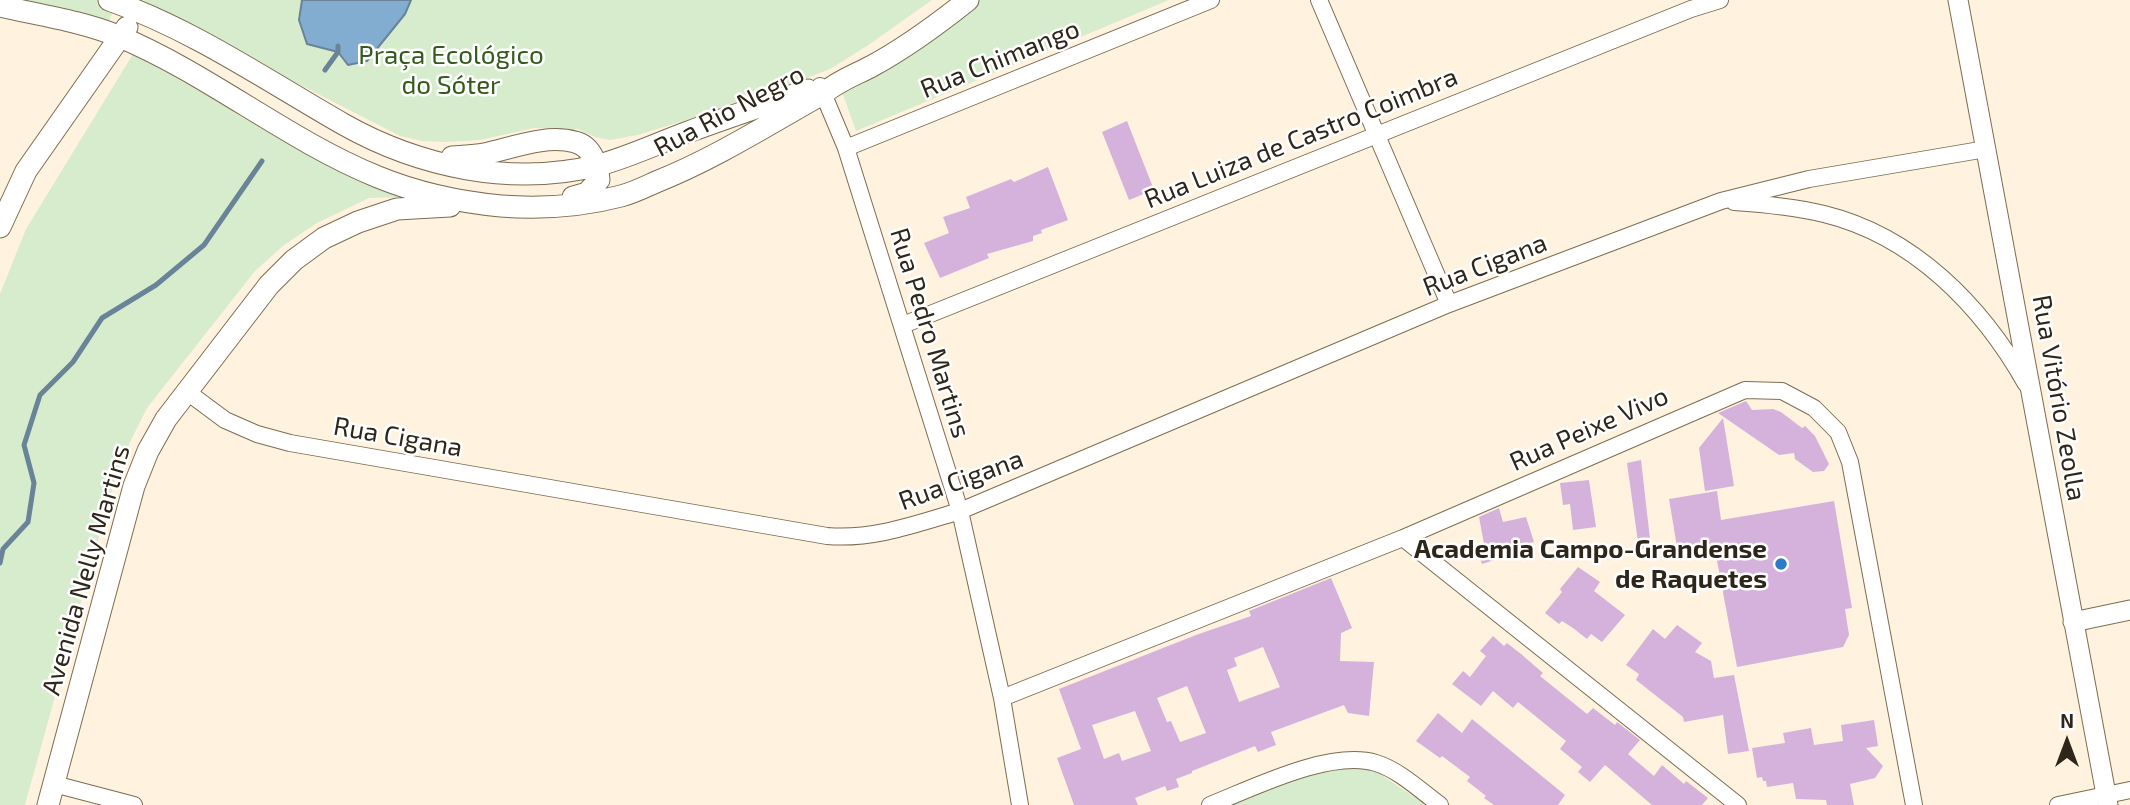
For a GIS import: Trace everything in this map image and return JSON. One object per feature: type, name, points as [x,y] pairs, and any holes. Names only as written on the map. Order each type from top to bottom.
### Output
[{"type":"main road","name":"Rua Rio Negro","points":[[108,0],[137,10],[191,36],[346,125],[392,148],[443,164],[507,174],[540,174],[598,165],[826,88]]},
{"type":"main road","points":[[826,88],[873,66],[968,0]]},
{"type":"main road","name":"Rua Rio Negro","points":[[0,6],[99,29],[121,37],[174,63],[329,153],[377,177],[434,196],[480,204],[527,208],[555,207],[622,196],[686,170],[826,88]]},
{"type":"main road","points":[[0,228],[26,171],[121,37],[137,10]]},
{"type":"main road","points":[[414,156],[440,158],[480,155],[544,141],[576,142],[586,148],[598,165],[599,180],[587,193],[527,208]]},
{"type":"main road","name":"Avenida Nelly Martins","points":[[48,805],[134,486],[154,440],[186,391],[269,285],[295,260],[324,238],[358,222],[397,209],[480,204]]},
{"type":"street","name":"Rua Chimango","points":[[846,148],[1211,0]]},
{"type":"street","points":[[1319,0],[1449,304]]},
{"type":"street","name":"Rua Luiza de Castro Coimbra","points":[[903,326],[1377,133],[1720,0]]},
{"type":"street","name":"Rua Vitório Zeolla","points":[[1958,0],[2107,799]]},
{"type":"street","name":"Rua Pedro Martins","points":[[826,88],[960,511],[1002,698],[1020,805]]},
{"type":"street","name":"Rua Cigana","points":[[186,391],[225,420],[257,434],[290,443],[827,536],[852,538],[884,533],[960,511],[1449,304],[1721,201],[1808,179],[1986,149]]},
{"type":"street","name":"Rua Cigana","points":[[1721,201],[1764,204],[1825,215],[1869,230],[1904,248],[1939,274],[1972,308],[2007,349],[2033,396]]},
{"type":"street","name":"Rua Peixe Vivo","points":[[1002,698],[1403,538],[1745,390],[1782,391],[1814,408],[1838,432],[1850,462],[1914,805]]},
{"type":"street","points":[[1403,538],[1738,805]]},
{"type":"street","points":[[2073,622],[2130,610]]},
{"type":"street","points":[[1210,805],[1296,771],[1348,759],[1377,763],[1440,805]]},
{"type":"street","points":[[54,784],[134,805]]},
{"type":"street","points":[[2058,805],[2107,799],[2130,790]]},
{"type":"green space","points":[[0,0],[114,0],[117,1],[108,24]]},
{"type":"green space","name":"Praça Ecológico do Sóter","points":[[143,0],[932,0],[830,69],[757,98],[638,135],[610,140],[578,129],[534,128],[480,140],[445,142],[400,136],[195,31]]},
{"type":"green space","points":[[980,0],[1169,0],[856,131],[842,92],[966,12]]},
{"type":"green space","points":[[133,54],[314,155],[399,197],[369,198],[317,223],[284,245],[255,271],[147,408],[115,479],[25,805],[0,805],[0,294],[26,229]]},
{"type":"green space","points":[[1347,766],[1374,770],[1426,805],[1227,805],[1295,778]]},
{"type":"water","points":[[302,0],[411,0],[405,14],[367,61],[348,65],[338,52],[307,44],[299,20]]},
{"type":"building","points":[[1127,121],[1154,190],[1129,200],[1102,132]]},
{"type":"building","points":[[1048,167],[1068,220],[1041,230],[1042,233],[1033,236],[1033,241],[987,254],[989,258],[940,278],[924,243],[949,233],[943,217],[970,208],[966,197],[1011,179],[1014,182]]},
{"type":"building","points":[[1746,401],[1752,410],[1773,409],[1802,428],[1805,426],[1815,436],[1829,464],[1824,471],[1813,472],[1795,459],[1794,453],[1779,455],[1718,413]]},
{"type":"building","points":[[1723,418],[1734,486],[1705,491],[1699,448]]},
{"type":"building","points":[[1641,460],[1651,548],[1639,549],[1627,463]]},
{"type":"building","points":[[1589,480],[1596,527],[1573,530],[1570,504],[1563,505],[1560,483]]},
{"type":"building","name":"Academia Campo-Grandense de Raquetes","points":[[1717,491],[1721,520],[1834,501],[1852,608],[1845,609],[1849,635],[1843,647],[1737,667],[1715,550],[1686,556],[1684,546],[1677,547],[1669,499]]},
{"type":"building","points":[[1499,508],[1503,522],[1526,517],[1534,542],[1521,545],[1523,551],[1482,564],[1478,552],[1485,549],[1479,517]]},
{"type":"building","points":[[1578,567],[1600,582],[1594,591],[1625,615],[1602,642],[1591,634],[1587,639],[1562,621],[1559,624],[1545,613]]},
{"type":"building","points":[[1331,578],[1352,628],[1341,633],[1340,661],[1374,662],[1369,716],[1348,713],[1344,705],[1271,732],[1276,745],[1258,752],[1255,746],[1192,771],[1176,779],[1179,787],[1167,791],[1165,786],[1135,798],[1138,805],[1074,805],[1057,758],[1081,749],[1059,689],[1251,616],[1249,611]],"holes":[[[1263,647],[1280,687],[1239,702],[1227,670],[1237,666],[1234,658]],[[1187,686],[1206,733],[1180,742],[1171,721],[1167,722],[1157,698]],[[1135,711],[1151,751],[1122,761],[1119,753],[1104,759],[1092,725]]]},
{"type":"building","points":[[1677,625],[1702,643],[1695,652],[1711,661],[1714,678],[1734,675],[1749,751],[1728,754],[1723,715],[1684,722],[1683,717],[1636,680],[1639,674],[1626,665],[1653,629],[1665,639]]},
{"type":"building","points":[[1493,636],[1504,646],[1507,643],[1521,654],[1543,673],[1540,676],[1587,714],[1593,708],[1640,740],[1628,754],[1654,776],[1662,765],[1684,784],[1686,781],[1708,798],[1702,805],[1652,805],[1605,765],[1590,782],[1578,772],[1582,767],[1560,749],[1566,741],[1518,702],[1513,708],[1493,691],[1481,706],[1452,684],[1463,671],[1470,677],[1486,656],[1480,651]]},
{"type":"building","points":[[1438,713],[1462,733],[1472,719],[1565,795],[1558,805],[1494,805],[1484,798],[1486,796],[1467,781],[1470,777],[1416,741]]},
{"type":"building","points":[[1874,720],[1878,746],[1866,748],[1883,766],[1875,778],[1850,784],[1854,805],[1827,805],[1826,800],[1796,799],[1793,783],[1767,787],[1762,777],[1757,778],[1752,748],[1785,743],[1783,733],[1811,728],[1814,745],[1843,741],[1841,725]]},
{"type":"waterway","points":[[325,70],[338,52],[338,46]]},
{"type":"waterway","points":[[0,563],[3,549],[28,522],[34,483],[24,445],[40,395],[73,362],[102,318],[156,285],[204,245],[262,161]]},
{"type":"place","name":"Academia Campo-Grandense de Raquetes","points":[[1781,564]]}]
